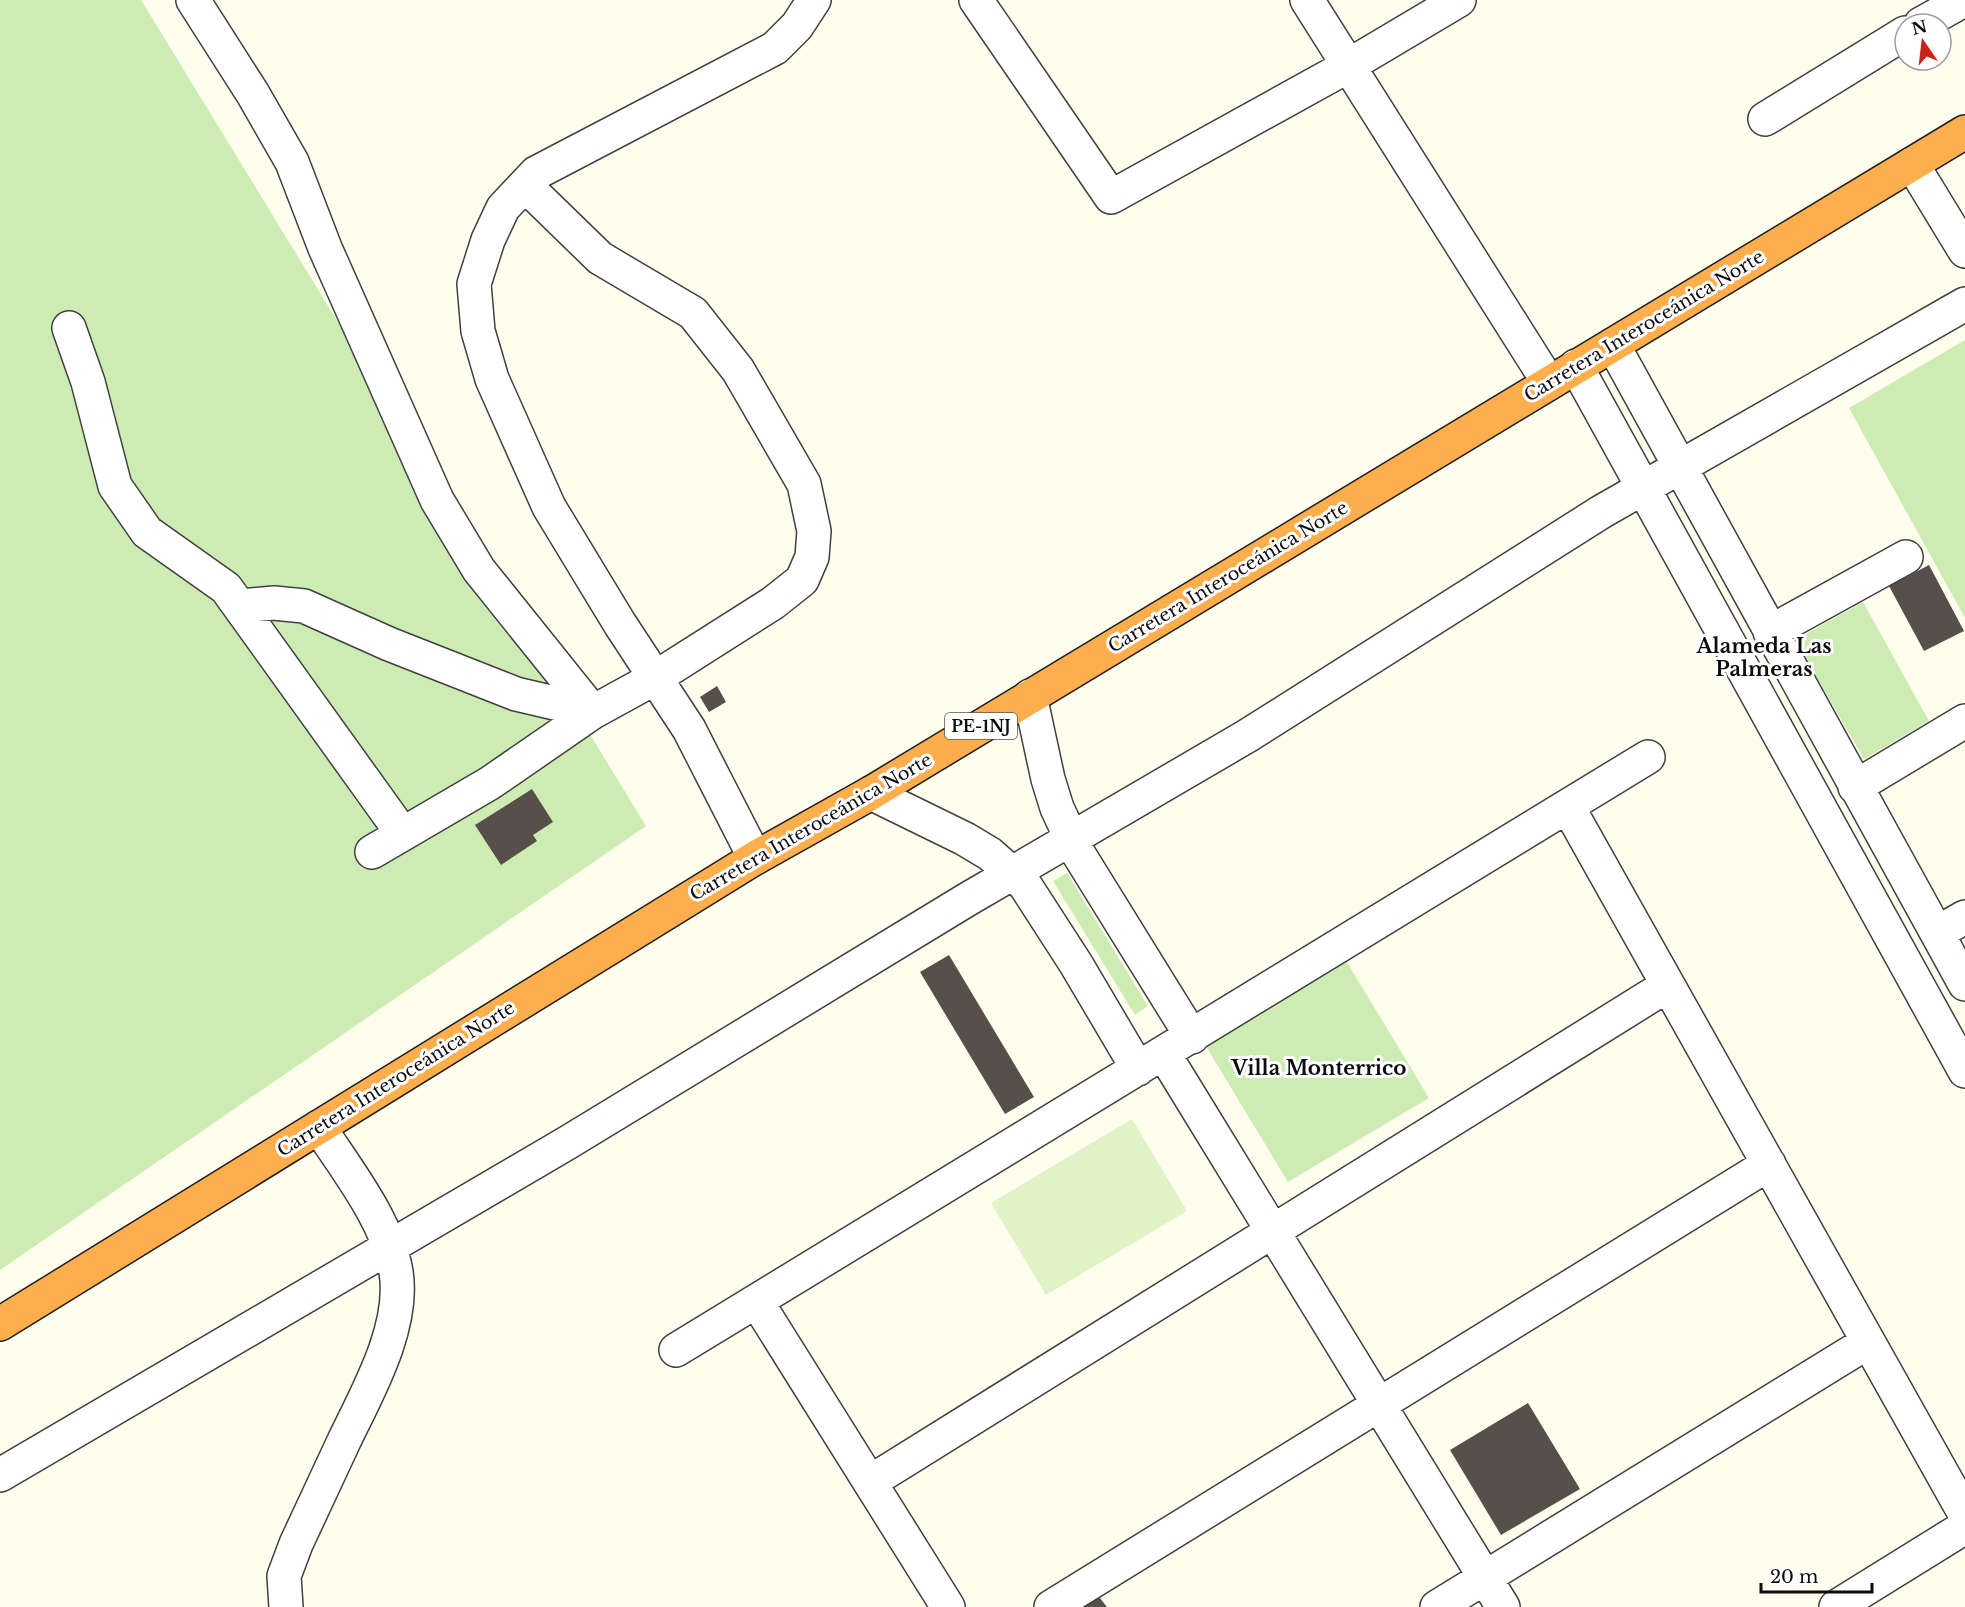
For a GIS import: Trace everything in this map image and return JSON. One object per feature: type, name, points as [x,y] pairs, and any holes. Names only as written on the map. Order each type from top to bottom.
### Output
[{"type":"highway","name":"Carretera Interoceánica Norte","points":[[0,1324],[755,858],[871,794],[1965,132]]},
{"type":"street","points":[[193,0],[253,94],[292,162],[325,248],[436,500],[478,570],[593,711]]},
{"type":"street","points":[[755,858],[689,729],[549,507],[492,379],[478,331],[474,284],[503,208],[536,173],[774,48],[797,26],[814,0]]},
{"type":"street","points":[[976,0],[1111,197],[1348,66],[1459,0]]},
{"type":"street","points":[[1307,0],[1549,383]]},
{"type":"street","points":[[1942,12],[1964,0]]},
{"type":"street","points":[[1765,119],[1893,40]]},
{"type":"street","points":[[1912,164],[1965,251]]},
{"type":"street","points":[[372,852],[490,783],[593,711],[655,678],[773,603],[802,580],[812,557],[814,531],[804,484],[738,370],[693,313],[600,258],[525,185]]},
{"type":"street","points":[[4,1464],[122,1406],[567,1143],[1012,873],[1246,736],[1643,488],[1965,304]]},
{"type":"street","points":[[69,328],[88,382],[115,486],[147,532],[226,588],[402,833]]},
{"type":"street","points":[[1613,345],[1965,984]]},
{"type":"street","points":[[1576,366],[1965,1071]]},
{"type":"street","points":[[1770,632],[1906,557]]},
{"type":"street","points":[[240,606],[274,603],[304,606],[389,644],[516,694],[593,711]]},
{"type":"street","points":[[1030,696],[1048,779],[1057,808],[1071,838],[1192,1037]]},
{"type":"street","points":[[1856,787],[1965,721]]},
{"type":"street","points":[[676,1350],[1648,757]]},
{"type":"street","points":[[871,794],[965,839],[990,854],[1025,885],[1076,964],[1151,1062],[1272,1232],[1503,1607]]},
{"type":"street","points":[[1568,807],[1965,1514]]},
{"type":"street","points":[[1937,933],[1965,917]]},
{"type":"street","points":[[870,1482],[1668,985]]},
{"type":"street","points":[[286,1607],[285,1576],[296,1544],[384,1354],[394,1316],[396,1272],[388,1247],[369,1204],[319,1127]]},
{"type":"street","points":[[1051,1607],[1768,1164]]},
{"type":"street","points":[[757,1302],[948,1607]]},
{"type":"street","points":[[1437,1607],[1868,1342]]},
{"type":"street","points":[[1836,1607],[1965,1527]]},
{"type":"green space","points":[[0,0],[141,0],[646,826],[0,1270]]},
{"type":"green space","points":[[1965,340],[1965,618],[1849,408]]},
{"type":"green space","points":[[1863,602],[1929,721],[1864,759],[1795,640]]},
{"type":"green space","points":[[1067,873],[1148,1006],[1135,1015],[1053,881]]},
{"type":"green space","points":[[1345,959],[1429,1098],[1288,1182],[1204,1043]]},
{"type":"green space","points":[[1132,1119],[1187,1211],[1046,1295],[991,1203]]},
{"type":"building","points":[[1929,565],[1964,631],[1924,651],[1889,586]]},
{"type":"building","points":[[717,686],[726,702],[709,712],[700,697]]},
{"type":"building","points":[[532,789],[553,822],[533,835],[537,841],[501,865],[475,825]]},
{"type":"building","points":[[949,955],[1034,1097],[1005,1114],[920,972]]},
{"type":"building","points":[[1528,1403],[1580,1489],[1501,1535],[1450,1450]]},
{"type":"building","points":[[1096,1593],[1107,1607],[1074,1607]]},
{"type":"district","name":"Alameda Las Palmeras","points":[[1764,658]]},
{"type":"district","name":"Villa Monterrico","points":[[1319,1068]]}]
